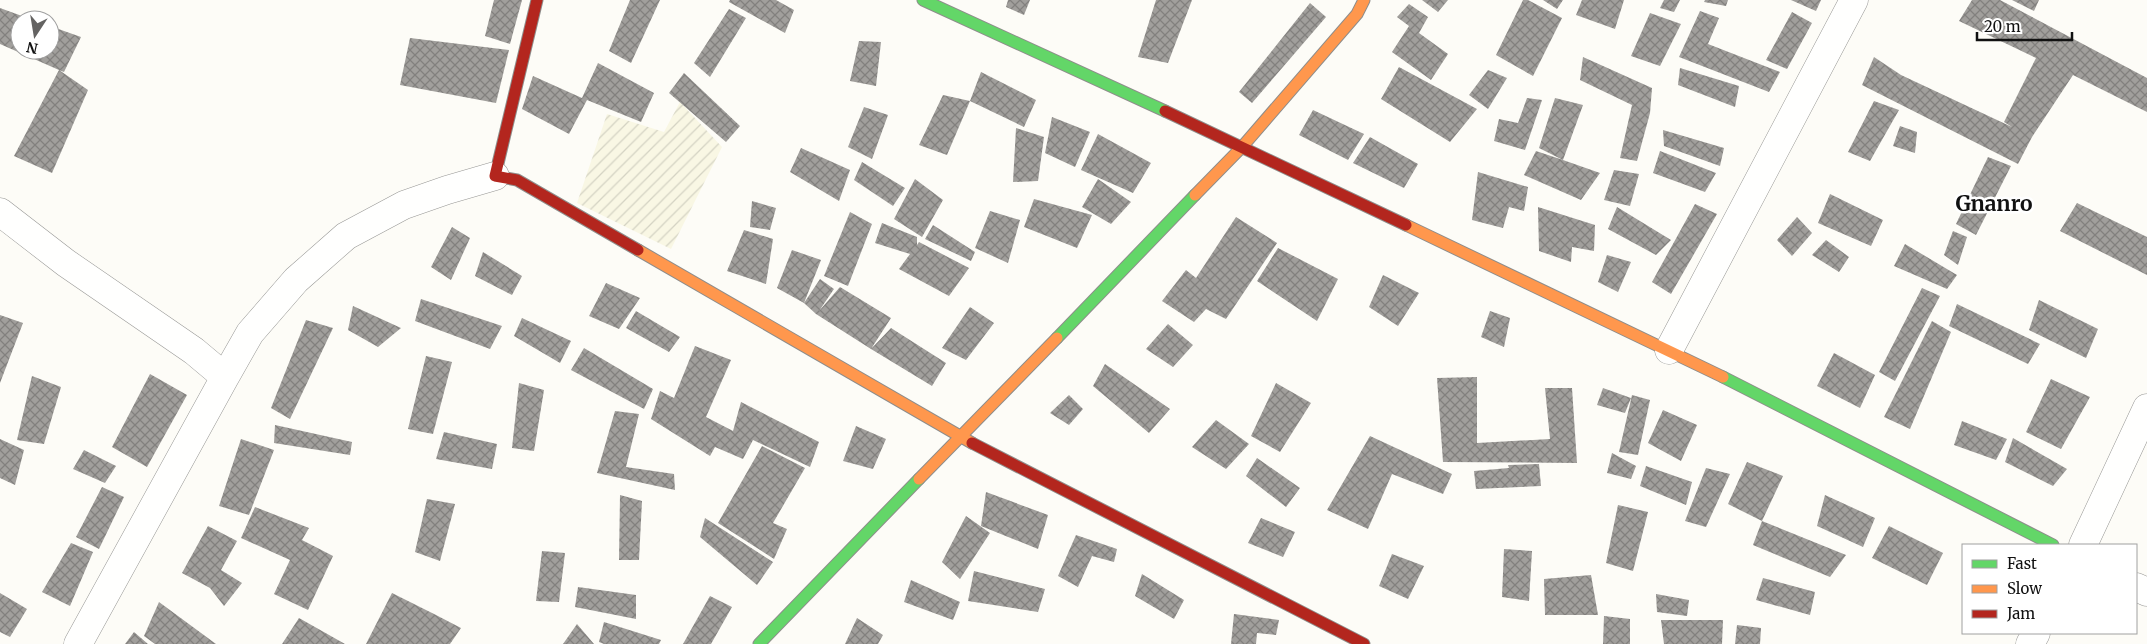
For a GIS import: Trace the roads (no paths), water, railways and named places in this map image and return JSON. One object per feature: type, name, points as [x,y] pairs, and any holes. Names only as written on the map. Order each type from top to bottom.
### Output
[{"type":"street","points":[[494,176],[536,0]]},
{"type":"street","points":[[923,0],[1242,147],[1669,350],[2051,544]]},
{"type":"street","points":[[760,644],[1242,147],[1357,14],[1364,0]]},
{"type":"street","points":[[1669,350],[1854,0]]},
{"type":"street","points":[[78,644],[250,333],[296,280],[346,236],[404,205],[494,176],[517,180],[960,437],[1364,644]]},
{"type":"street","points":[[0,212],[66,263],[194,351],[225,376]]},
{"type":"street","points":[[2083,544],[2147,408]]},
{"type":"district","name":"Gnanro","points":[[1994,204]]}]
